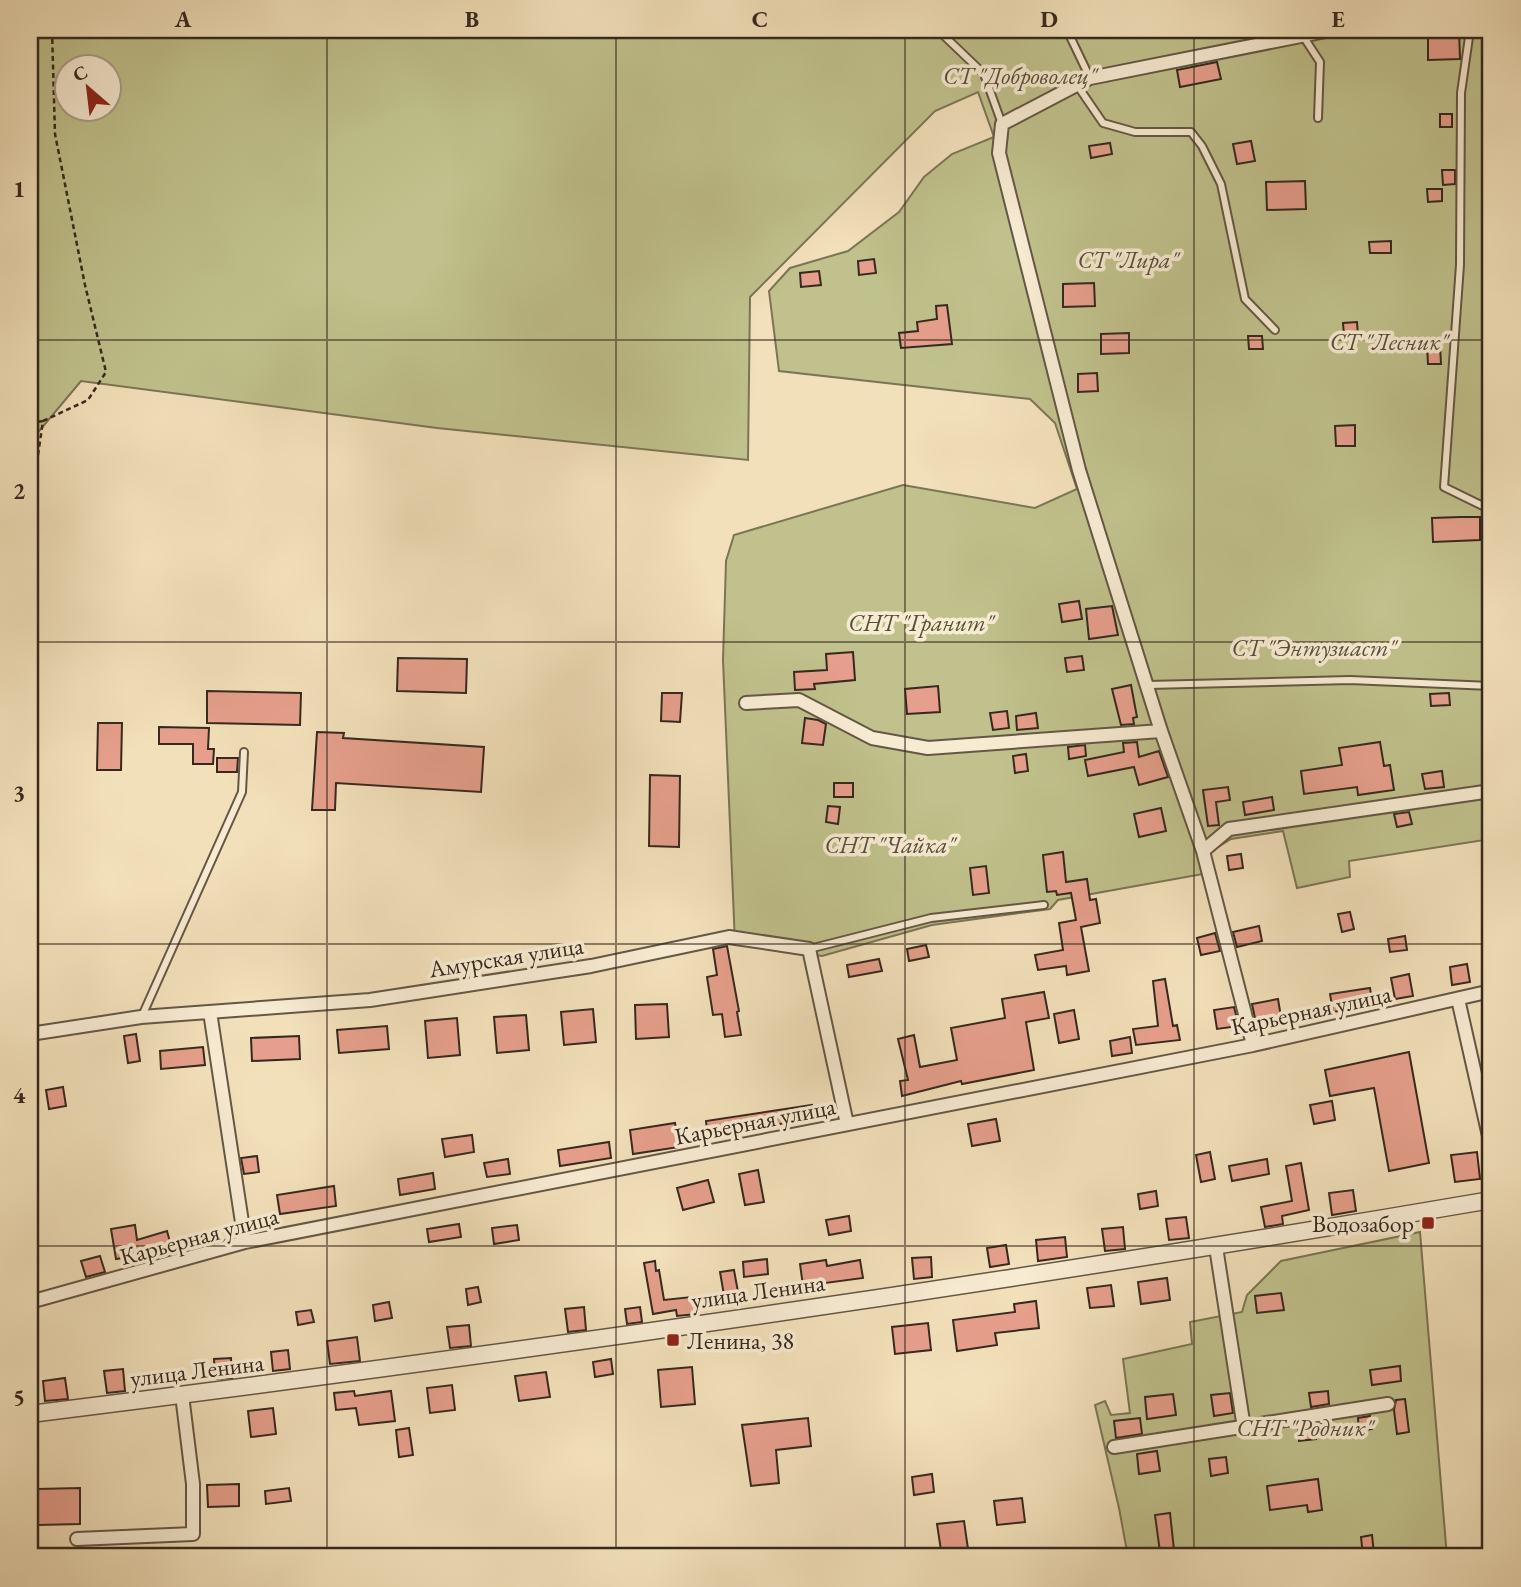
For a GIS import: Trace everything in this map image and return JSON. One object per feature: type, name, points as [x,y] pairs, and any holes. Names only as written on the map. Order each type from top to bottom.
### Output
[{"type":"street","points":[[1253,1045],[1203,851],[1161,731],[1079,470],[999,153],[1002,124],[1090,78],[1331,30]]},
{"type":"street","points":[[746,704],[799,700],[872,738],[928,748],[1161,731]]},
{"type":"street","points":[[1203,851],[1229,829],[1491,791]]},
{"type":"street","name":"Амурская улица","points":[[30,1034],[141,1017],[370,1000],[591,966],[729,937],[810,949]]},
{"type":"street","points":[[810,949],[847,1124]]},
{"type":"street","name":"Карьерная улица","points":[[30,1302],[244,1242],[1253,1045],[1491,991]]},
{"type":"street","points":[[1458,999],[1491,1146]]},
{"type":"street","points":[[210,1012],[244,1242]]},
{"type":"street","name":"улица Ленина","points":[[30,1414],[380,1370],[1216,1247],[1491,1200]]},
{"type":"street","points":[[1216,1247],[1244,1428]]},
{"type":"street","points":[[77,1539],[193,1534],[193,1485],[182,1395]]},
{"type":"street","points":[[1114,1447],[1388,1404]]},
{"type":"lane","points":[[938,30],[984,74],[1002,124]]},
{"type":"lane","points":[[1067,30],[1090,78]]},
{"type":"lane","points":[[1470,30],[1461,93],[1460,265],[1444,487],[1491,510]]},
{"type":"lane","points":[[1303,36],[1320,62],[1318,118]]},
{"type":"lane","points":[[1077,85],[1103,123],[1135,132],[1191,132],[1202,146],[1221,184],[1245,299],[1275,330]]},
{"type":"lane","points":[[1148,685],[1350,681],[1491,686]]},
{"type":"lane","points":[[141,1017],[242,792],[244,752]]},
{"type":"lane","points":[[810,949],[931,918],[1044,905]]},
{"type":"path","points":[[30,423],[43,421],[88,400],[106,372],[85,285],[55,134],[51,30]]},
{"type":"path","points":[[30,509],[43,421]]},
{"type":"green space","points":[[30,30],[1491,30],[1491,839],[1349,861],[1350,877],[1297,888],[1283,831],[1231,839],[1218,847],[1196,850],[1203,874],[1058,900],[1050,909],[932,925],[822,956],[735,943],[723,660],[726,561],[734,535],[903,485],[1035,508],[1077,489],[1055,423],[1030,399],[779,371],[769,291],[790,268],[848,251],[899,212],[924,177],[952,154],[994,137],[978,92],[935,111],[750,297],[748,460],[437,428],[81,381],[30,442]]},
{"type":"green space","name":"СНТ \"Родник\"","points":[[1420,1232],[1447,1557],[1128,1557],[1095,1405],[1105,1401],[1111,1415],[1130,1413],[1123,1359],[1192,1344],[1190,1322],[1242,1312],[1247,1295],[1281,1261]]},
{"type":"building","points":[[1459,30],[1460,59],[1428,60],[1428,31]]},
{"type":"building","points":[[1217,62],[1221,79],[1180,87],[1177,70]]},
{"type":"building","points":[[1440,114],[1452,114],[1452,127],[1440,127]]},
{"type":"building","points":[[1251,141],[1255,161],[1237,164],[1233,144]]},
{"type":"building","points":[[1110,143],[1112,154],[1091,158],[1089,146]]},
{"type":"building","points":[[1442,170],[1455,170],[1455,184],[1443,185]]},
{"type":"building","points":[[1305,181],[1306,209],[1267,210],[1266,182]]},
{"type":"building","points":[[1427,189],[1442,189],[1442,201],[1428,202]]},
{"type":"building","points":[[1391,241],[1391,253],[1370,253],[1369,242]]},
{"type":"building","points":[[874,259],[876,273],[859,275],[858,261]]},
{"type":"building","points":[[819,271],[821,285],[801,287],[800,273]]},
{"type":"building","points":[[1094,283],[1095,306],[1063,307],[1063,284]]},
{"type":"building","points":[[947,305],[952,344],[901,348],[899,333],[918,331],[917,322],[937,319],[936,306]]},
{"type":"building","points":[[1357,322],[1358,336],[1344,336],[1343,323]]},
{"type":"building","points":[[1129,333],[1129,353],[1101,354],[1101,334]]},
{"type":"building","points":[[1248,336],[1262,336],[1263,349],[1249,349]]},
{"type":"building","points":[[1427,345],[1440,345],[1441,364],[1428,364]]},
{"type":"building","points":[[1097,373],[1098,391],[1078,392],[1078,374]]},
{"type":"building","points":[[1355,425],[1355,446],[1336,446],[1335,426]]},
{"type":"building","points":[[1480,517],[1480,540],[1433,542],[1432,518]]},
{"type":"building","points":[[1079,601],[1082,619],[1062,622],[1059,604]]},
{"type":"building","points":[[1112,606],[1118,635],[1089,639],[1086,609]]},
{"type":"building","points":[[853,652],[855,680],[814,684],[815,689],[795,690],[794,672],[827,670],[826,654]]},
{"type":"building","points":[[1082,656],[1084,670],[1067,672],[1065,658]]},
{"type":"building","points":[[398,658],[467,659],[466,693],[397,691]]},
{"type":"building","points":[[1131,685],[1137,717],[1133,718],[1134,724],[1121,725],[1112,689]]},
{"type":"building","points":[[938,686],[940,712],[907,714],[905,689]]},
{"type":"building","points":[[207,691],[301,693],[300,725],[207,723]]},
{"type":"building","points":[[662,693],[682,693],[680,722],[661,721]]},
{"type":"building","points":[[1449,693],[1450,705],[1431,706],[1430,694]]},
{"type":"building","points":[[1007,711],[1009,728],[993,730],[990,713]]},
{"type":"building","points":[[1036,713],[1038,728],[1017,730],[1016,716]]},
{"type":"building","points":[[805,718],[826,724],[823,745],[802,743]]},
{"type":"building","points":[[98,723],[122,723],[121,770],[97,770]]},
{"type":"building","points":[[159,727],[209,728],[208,749],[214,749],[213,764],[193,764],[193,744],[159,744]]},
{"type":"building","points":[[317,732],[344,733],[343,738],[484,747],[481,792],[336,783],[335,810],[312,810]]},
{"type":"building","points":[[1137,742],[1139,757],[1159,751],[1168,777],[1139,785],[1134,767],[1088,776],[1085,760],[1124,752],[1123,743]]},
{"type":"building","points":[[1380,742],[1384,766],[1390,765],[1394,790],[1358,795],[1357,787],[1304,794],[1301,771],[1342,765],[1339,748]]},
{"type":"building","points":[[1085,745],[1086,756],[1069,759],[1068,747]]},
{"type":"building","points":[[1026,754],[1028,771],[1015,773],[1013,756]]},
{"type":"building","points":[[217,758],[238,758],[237,772],[217,772]]},
{"type":"building","points":[[1442,771],[1444,787],[1425,789],[1422,774]]},
{"type":"building","points":[[650,775],[680,776],[679,847],[649,846]]},
{"type":"building","points":[[834,783],[853,783],[853,797],[834,797]]},
{"type":"building","points":[[1228,787],[1230,800],[1216,802],[1219,825],[1208,826],[1203,790]]},
{"type":"building","points":[[1272,797],[1274,810],[1245,815],[1243,802]]},
{"type":"building","points":[[828,806],[840,807],[838,824],[826,822]]},
{"type":"building","points":[[1161,808],[1166,831],[1139,837],[1134,814]]},
{"type":"building","points":[[1409,812],[1412,824],[1397,827],[1394,814]]},
{"type":"building","points":[[1063,852],[1066,882],[1087,879],[1090,900],[1096,899],[1100,923],[1081,927],[1089,971],[1067,975],[1066,966],[1038,970],[1035,955],[1063,950],[1059,923],[1076,920],[1071,893],[1057,895],[1056,891],[1047,892],[1043,855]]},
{"type":"building","points":[[1241,854],[1243,868],[1229,870],[1227,856]]},
{"type":"building","points":[[986,866],[989,893],[973,895],[970,868]]},
{"type":"building","points":[[1350,912],[1354,929],[1342,932],[1338,914]]},
{"type":"building","points":[[1259,926],[1262,941],[1237,947],[1233,932]]},
{"type":"building","points":[[1215,933],[1220,951],[1201,955],[1197,938]]},
{"type":"building","points":[[1405,936],[1407,950],[1390,952],[1388,939]]},
{"type":"building","points":[[926,945],[929,957],[909,961],[907,949]]},
{"type":"building","points":[[727,946],[741,1035],[725,1037],[722,1014],[713,1015],[707,977],[717,975],[713,949]]},
{"type":"building","points":[[879,959],[882,971],[849,977],[847,965]]},
{"type":"building","points":[[1467,964],[1470,982],[1452,985],[1450,967]]},
{"type":"building","points":[[1409,974],[1413,996],[1395,999],[1391,978]]},
{"type":"building","points":[[1165,979],[1173,1026],[1177,1025],[1180,1040],[1136,1045],[1133,1029],[1158,1026],[1153,981]]},
{"type":"building","points":[[1370,988],[1372,1001],[1353,1004],[1354,1008],[1333,1012],[1330,994]]},
{"type":"building","points":[[1044,992],[1049,1018],[1026,1022],[1034,1070],[962,1084],[961,1081],[902,1096],[900,1081],[908,1080],[898,1039],[914,1035],[920,1067],[957,1060],[951,1028],[1005,1018],[1002,999]]},
{"type":"building","points":[[1278,999],[1282,1023],[1262,1026],[1262,1023],[1256,1023],[1252,1004]]},
{"type":"building","points":[[667,1004],[669,1037],[636,1039],[635,1005]]},
{"type":"building","points":[[1234,1007],[1239,1026],[1217,1029],[1214,1010]]},
{"type":"building","points":[[593,1009],[596,1042],[564,1045],[561,1012]]},
{"type":"building","points":[[1074,1010],[1079,1039],[1059,1043],[1054,1014]]},
{"type":"building","points":[[526,1015],[529,1050],[497,1053],[494,1017]]},
{"type":"building","points":[[457,1018],[460,1055],[428,1058],[425,1021]]},
{"type":"building","points":[[387,1026],[389,1049],[339,1053],[337,1030]]},
{"type":"building","points":[[136,1034],[140,1061],[128,1063],[124,1036]]},
{"type":"building","points":[[299,1036],[300,1059],[252,1061],[251,1038]]},
{"type":"building","points":[[1130,1037],[1132,1053],[1112,1056],[1110,1041]]},
{"type":"building","points":[[203,1047],[205,1065],[161,1069],[160,1051]]},
{"type":"building","points":[[1409,1052],[1429,1163],[1389,1171],[1374,1088],[1330,1096],[1325,1070]]},
{"type":"building","points":[[63,1087],[66,1106],[49,1109],[46,1090]]},
{"type":"building","points":[[1332,1101],[1335,1120],[1314,1124],[1310,1105]]},
{"type":"building","points":[[812,1105],[814,1119],[708,1138],[706,1121]]},
{"type":"building","points":[[996,1119],[1000,1141],[972,1146],[968,1124]]},
{"type":"building","points":[[675,1123],[679,1147],[633,1154],[630,1130]]},
{"type":"building","points":[[472,1135],[474,1152],[445,1157],[442,1139]]},
{"type":"building","points":[[609,1142],[611,1158],[560,1166],[558,1150]]},
{"type":"building","points":[[1210,1152],[1215,1179],[1201,1182],[1196,1155]]},
{"type":"building","points":[[1477,1152],[1480,1179],[1455,1182],[1451,1155]]},
{"type":"building","points":[[257,1156],[259,1172],[244,1174],[241,1158]]},
{"type":"building","points":[[508,1159],[510,1174],[487,1177],[484,1163]]},
{"type":"building","points":[[1267,1159],[1269,1174],[1232,1181],[1229,1166]]},
{"type":"building","points":[[1301,1163],[1309,1210],[1282,1216],[1283,1224],[1265,1227],[1261,1207],[1292,1201],[1286,1166]]},
{"type":"building","points":[[758,1170],[764,1202],[745,1205],[739,1174]]},
{"type":"building","points":[[433,1173],[435,1189],[400,1195],[398,1179]]},
{"type":"building","points":[[708,1180],[714,1202],[683,1210],[677,1188]]},
{"type":"building","points":[[334,1186],[336,1206],[280,1214],[277,1195]]},
{"type":"building","points":[[1353,1190],[1356,1211],[1332,1215],[1329,1193]]},
{"type":"building","points":[[1156,1191],[1158,1206],[1140,1209],[1138,1194]]},
{"type":"building","points":[[849,1216],[851,1231],[829,1235],[826,1220]]},
{"type":"building","points":[[1186,1217],[1189,1238],[1169,1240],[1166,1219]]},
{"type":"building","points":[[459,1224],[461,1237],[429,1242],[427,1229]]},
{"type":"building","points":[[135,1225],[137,1240],[167,1231],[173,1253],[156,1258],[155,1253],[116,1259],[111,1229]]},
{"type":"building","points":[[517,1225],[519,1240],[494,1244],[492,1228]]},
{"type":"building","points":[[1123,1227],[1125,1249],[1105,1251],[1102,1229]]},
{"type":"building","points":[[1065,1237],[1067,1257],[1038,1261],[1036,1240]]},
{"type":"building","points":[[1006,1245],[1009,1264],[990,1267],[987,1248]]},
{"type":"building","points":[[100,1256],[105,1272],[86,1277],[81,1261]]},
{"type":"building","points":[[931,1257],[932,1277],[914,1279],[912,1258]]},
{"type":"building","points":[[767,1259],[768,1274],[744,1277],[743,1262]]},
{"type":"building","points":[[826,1260],[827,1266],[860,1260],[863,1278],[803,1286],[800,1264]]},
{"type":"building","points":[[655,1261],[664,1300],[701,1296],[702,1305],[695,1306],[696,1314],[677,1316],[676,1310],[653,1314],[644,1263]]},
{"type":"building","points":[[734,1270],[738,1292],[724,1295],[720,1272]]},
{"type":"building","points":[[1167,1278],[1170,1300],[1141,1304],[1138,1282]]},
{"type":"building","points":[[1111,1285],[1114,1306],[1090,1308],[1087,1288]]},
{"type":"building","points":[[478,1287],[481,1302],[468,1305],[466,1289]]},
{"type":"building","points":[[1281,1293],[1284,1310],[1257,1313],[1255,1296]]},
{"type":"building","points":[[1036,1301],[1039,1328],[995,1333],[997,1345],[957,1351],[953,1320],[1015,1312],[1014,1304]]},
{"type":"building","points":[[389,1302],[392,1318],[375,1321],[373,1305]]},
{"type":"building","points":[[584,1307],[586,1330],[568,1332],[565,1309]]},
{"type":"building","points":[[640,1307],[642,1322],[627,1324],[625,1309]]},
{"type":"building","points":[[311,1310],[314,1322],[298,1325],[296,1312]]},
{"type":"building","points":[[928,1323],[931,1350],[895,1354],[892,1327]]},
{"type":"building","points":[[469,1325],[471,1346],[450,1348],[447,1327]]},
{"type":"building","points":[[357,1337],[360,1361],[330,1364],[327,1341]]},
{"type":"building","points":[[288,1350],[290,1369],[273,1371],[271,1352]]},
{"type":"building","points":[[231,1358],[232,1378],[215,1379],[214,1359]]},
{"type":"building","points":[[611,1359],[613,1374],[595,1377],[593,1362]]},
{"type":"building","points":[[1400,1366],[1401,1381],[1372,1385],[1370,1370]]},
{"type":"building","points":[[692,1367],[695,1404],[661,1407],[658,1370]]},
{"type":"building","points":[[123,1369],[125,1391],[107,1393],[104,1371]]},
{"type":"building","points":[[175,1371],[176,1383],[160,1385],[159,1373]]},
{"type":"building","points":[[546,1372],[550,1397],[519,1401],[515,1376]]},
{"type":"building","points":[[65,1378],[68,1399],[45,1401],[43,1381]]},
{"type":"building","points":[[452,1385],[455,1410],[430,1413],[427,1388]]},
{"type":"building","points":[[354,1391],[355,1396],[391,1391],[395,1421],[359,1425],[356,1408],[336,1410],[334,1393]]},
{"type":"building","points":[[1328,1391],[1329,1404],[1311,1407],[1309,1393]]},
{"type":"building","points":[[1230,1393],[1233,1413],[1214,1416],[1211,1395]]},
{"type":"building","points":[[1173,1394],[1176,1415],[1147,1419],[1145,1397]]},
{"type":"building","points":[[1405,1399],[1409,1432],[1397,1434],[1394,1410],[1396,1400]]},
{"type":"building","points":[[273,1408],[276,1434],[251,1437],[248,1411]]},
{"type":"building","points":[[1370,1416],[1372,1429],[1359,1431],[1358,1418]]},
{"type":"building","points":[[808,1418],[811,1446],[776,1450],[779,1483],[751,1486],[742,1425]]},
{"type":"building","points":[[1140,1418],[1142,1434],[1116,1438],[1114,1421]]},
{"type":"building","points":[[1331,1422],[1332,1425],[1315,1427],[1316,1439],[1299,1441],[1298,1427]]},
{"type":"building","points":[[409,1428],[413,1455],[399,1457],[396,1430]]},
{"type":"building","points":[[1157,1451],[1160,1471],[1139,1474],[1137,1454]]},
{"type":"building","points":[[1226,1457],[1228,1473],[1211,1476],[1209,1459]]},
{"type":"building","points":[[932,1474],[934,1492],[914,1495],[912,1477]]},
{"type":"building","points":[[1318,1479],[1322,1510],[1308,1512],[1307,1505],[1270,1510],[1267,1486]]},
{"type":"building","points":[[239,1484],[239,1506],[208,1507],[207,1485]]},
{"type":"building","points":[[80,1488],[80,1524],[38,1525],[37,1489]]},
{"type":"building","points":[[289,1488],[291,1501],[266,1504],[265,1491]]},
{"type":"building","points":[[1022,1498],[1025,1522],[997,1525],[994,1501]]},
{"type":"building","points":[[1170,1513],[1174,1550],[1160,1552],[1155,1515]]},
{"type":"building","points":[[964,1521],[969,1556],[942,1557],[937,1524]]},
{"type":"building","points":[[1372,1535],[1374,1554],[1363,1556],[1361,1537]]},
{"type":"place","name":"Водозабор","points":[[1428,1223]]},
{"type":"place","name":"Ленина, 38","points":[[673,1340]]},
{"type":"park label","name":"СТ \"Доброволец\"","points":[[1020,75]]},
{"type":"park label","name":"СТ \"Лира\"","points":[[1128,259]]},
{"type":"park label","name":"СТ \"Лесник\"","points":[[1389,341]]},
{"type":"park label","name":"СНТ \"Гранит\"","points":[[921,622]]},
{"type":"park label","name":"СТ \"Энтузиаст\"","points":[[1314,647]]},
{"type":"park label","name":"СНТ \"Чайка\"","points":[[890,844]]}]
